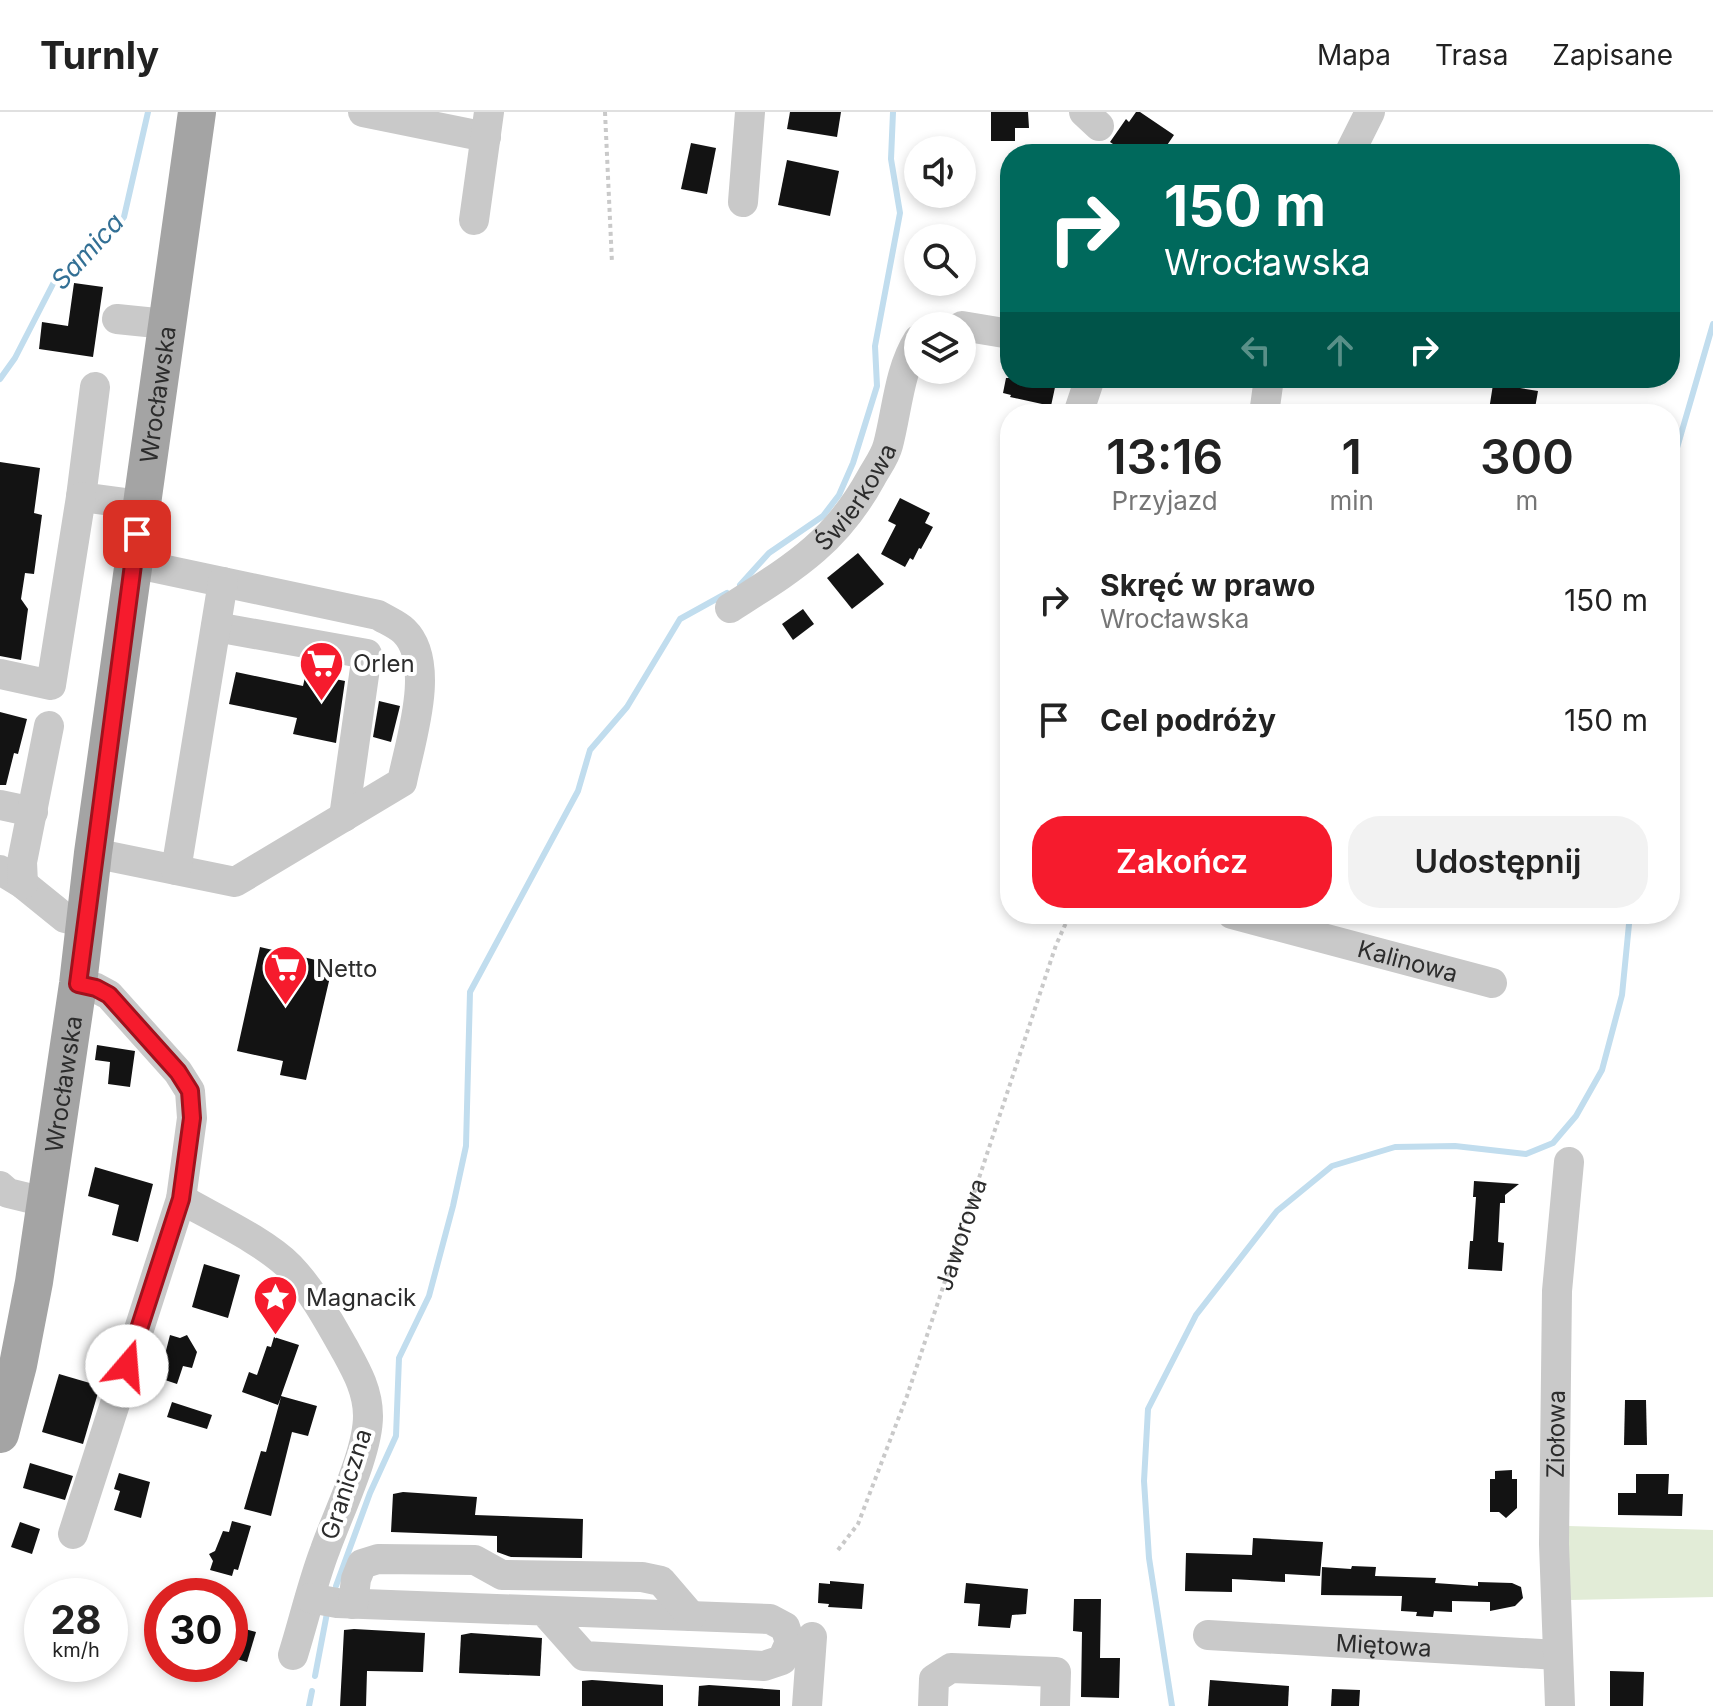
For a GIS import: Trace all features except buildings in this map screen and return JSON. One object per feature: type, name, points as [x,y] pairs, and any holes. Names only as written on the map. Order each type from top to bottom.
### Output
[{"type":"main road","name":"Wrocławska","points":[[0,1434],[23,1337],[78,984],[93,853],[197,112]]},
{"type":"street","points":[[363,112],[488,124],[474,220]]},
{"type":"street","points":[[743,202],[750,112]]},
{"type":"street","points":[[1354,144],[1370,112]]},
{"type":"street","points":[[117,319],[166,324]]},
{"type":"street","points":[[976,329],[1000,332]]},
{"type":"street","name":"Świerkowa","points":[[730,608],[802,562],[836,531],[861,496],[887,450],[904,377]]},
{"type":"street","points":[[0,674],[51,685],[95,387]]},
{"type":"street","points":[[81,497],[141,505]]},
{"type":"street","points":[[93,853],[235,882],[402,782],[422,680],[417,650],[404,631],[373,614],[133,563]]},
{"type":"street","points":[[176,870],[223,582]]},
{"type":"street","points":[[344,817],[373,614]]},
{"type":"street","points":[[216,627],[419,662]]},
{"type":"street","points":[[49,726],[22,862],[11,877],[65,918],[85,923]]},
{"type":"street","points":[[0,805],[33,812]]},
{"type":"street","name":"Kalinowa","points":[[1270,924],[1492,983]]},
{"type":"street","points":[[73,1534],[181,1199],[192,1118],[190,1091],[168,1060],[109,995],[78,984]]},
{"type":"street","name":"Ziołowa","points":[[1560,1706],[1554,1544],[1557,1291],[1569,1162]]},
{"type":"street","points":[[0,1186],[8,1193],[45,1202]]},
{"type":"street","name":"Graniczna","points":[[181,1199],[288,1264],[305,1284],[334,1331],[358,1374],[366,1396],[368,1419],[363,1443],[293,1655]]},
{"type":"street","points":[[353,1604],[356,1579],[362,1564],[378,1559],[475,1560],[502,1575],[642,1577],[661,1581],[691,1616]]},
{"type":"street","points":[[310,1598],[353,1604],[770,1619],[785,1627],[790,1642],[782,1660],[764,1666],[584,1656],[544,1611]]},
{"type":"street","name":"Miętowa","points":[[1208,1635],[1558,1655]]},
{"type":"street","points":[[807,1706],[812,1637]]},
{"type":"street","points":[[933,1706],[934,1679],[951,1668],[1056,1672],[1055,1706]]},
{"type":"path","points":[[605,112],[612,263]]},
{"type":"path","name":"Jaworowa","points":[[838,1550],[858,1524],[907,1396],[1065,924]]},
{"type":"green space","points":[[1568,1526],[1713,1530],[1713,1597],[1569,1600]]},
{"type":"waterway","name":"Samica","points":[[0,379],[15,358],[55,280],[68,265],[114,230],[124,217],[148,112]]},
{"type":"waterway","points":[[740,585],[769,553],[823,516],[839,495],[853,463],[877,386],[875,346],[900,213],[891,159],[893,112]]},
{"type":"waterway","points":[[1680,438],[1713,324]]},
{"type":"waterway","points":[[336,1586],[370,1493],[396,1436],[399,1358],[429,1296],[453,1206],[466,1146],[470,992],[578,791],[590,750],[627,707],[680,619],[727,593]]},
{"type":"waterway","points":[[1172,1706],[1149,1558],[1144,1481],[1148,1409],[1196,1315],[1277,1211],[1332,1166],[1395,1147],[1455,1146],[1526,1154],[1553,1143],[1576,1116],[1602,1070],[1622,995],[1629,924]]},
{"type":"waterway","points":[[315,1676],[327,1613]]},
{"type":"waterway","points":[[309,1706],[312,1691]]},
{"type":"place","name":"Orlen","points":[[322,702]]},
{"type":"place","name":"Netto","points":[[285,1007]]},
{"type":"place","name":"Magnacik","points":[[275,1336]]},
{"type":"route","points":[[127,1366],[181,1199],[192,1118],[190,1091],[158,1048],[109,995],[78,984],[137,534]]}]
